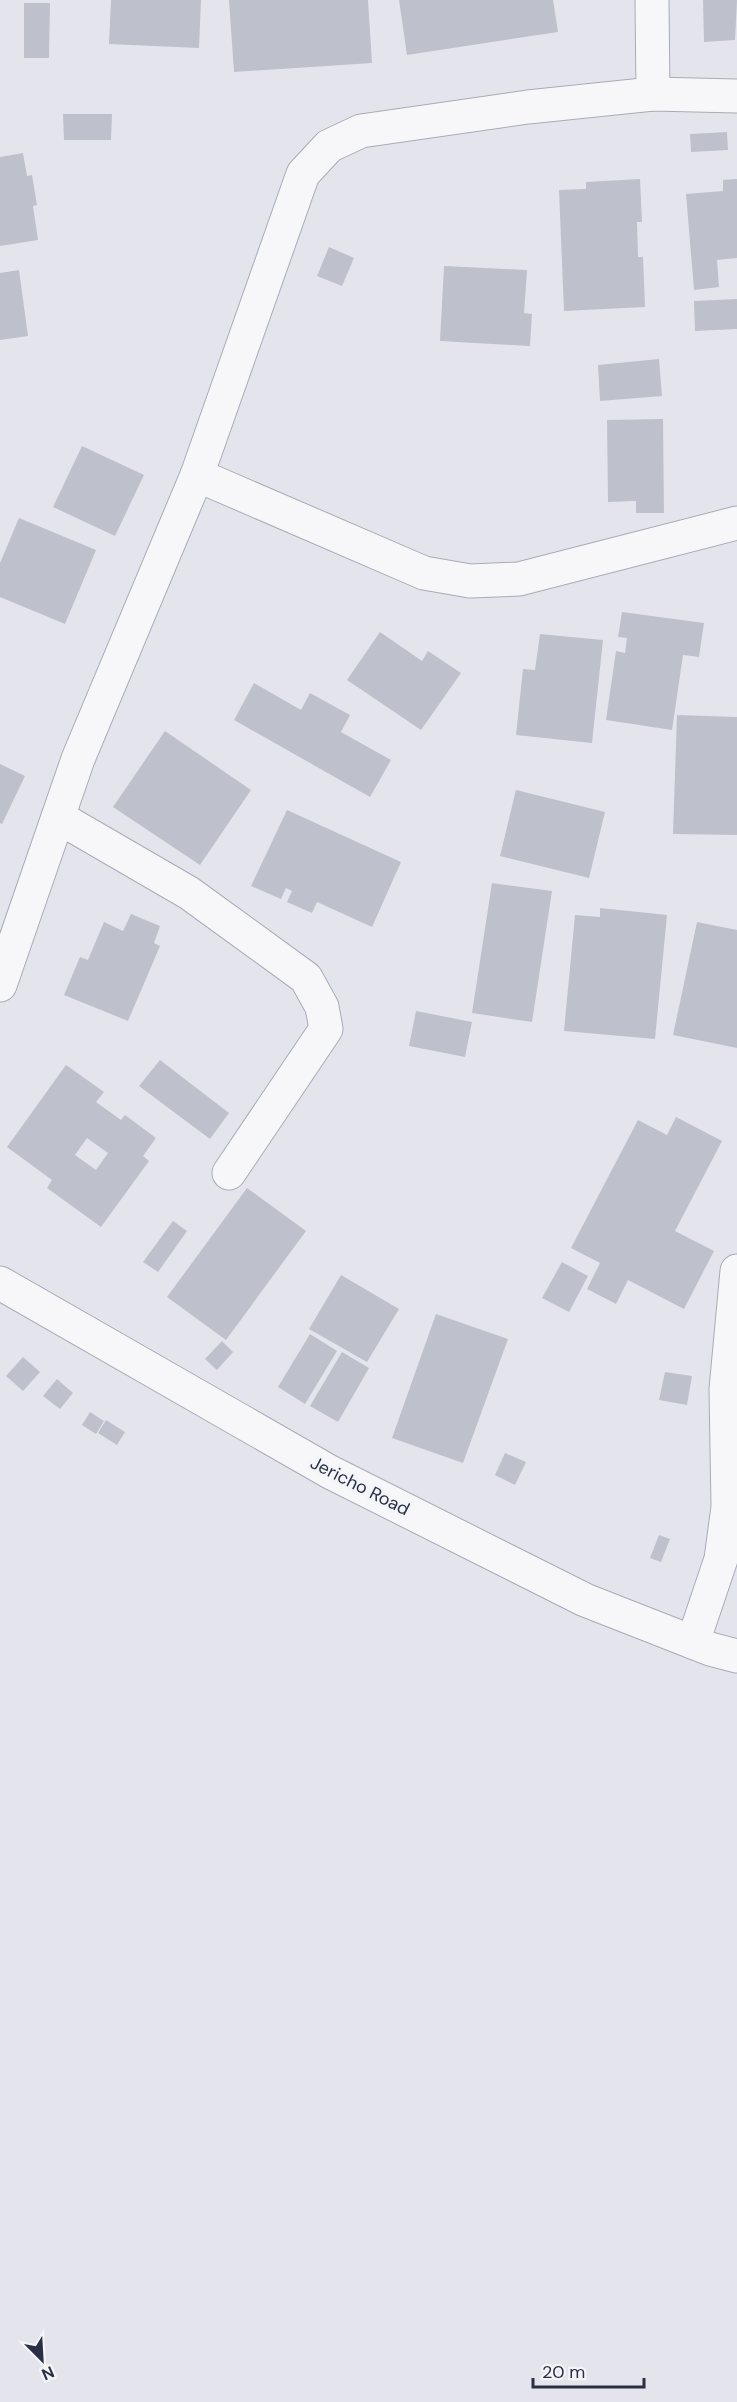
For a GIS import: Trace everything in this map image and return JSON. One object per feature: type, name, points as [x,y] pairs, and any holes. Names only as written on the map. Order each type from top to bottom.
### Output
[{"type":"street","points":[[652,0],[653,94]]},
{"type":"street","points":[[0,985],[78,759],[197,475],[303,174],[329,146],[361,131],[528,107],[653,94],[737,96]]},
{"type":"street","points":[[197,475],[424,573],[470,581],[519,579],[737,523]]},
{"type":"street","points":[[58,817],[189,893],[306,978],[322,1007],[326,1029],[229,1173]]},
{"type":"street","points":[[693,1642],[721,1559],[728,1507],[726,1389],[734,1328],[737,1271]]},
{"type":"street","name":"Jericho Road","points":[[0,1283],[330,1472],[585,1600],[693,1642],[737,1656]]},
{"type":"building","points":[[111,0],[201,0],[199,48],[109,44]]},
{"type":"building","points":[[229,0],[368,0],[372,63],[234,72]]},
{"type":"building","points":[[399,0],[553,0],[558,32],[407,55]]},
{"type":"building","points":[[703,0],[737,0],[735,40],[704,42]]},
{"type":"building","points":[[24,3],[50,3],[49,58],[24,58]]},
{"type":"building","points":[[63,114],[112,114],[111,140],[64,140]]},
{"type":"building","points":[[727,132],[728,150],[691,152],[690,134]]},
{"type":"building","points":[[23,153],[27,176],[32,175],[37,205],[33,206],[38,240],[0,246],[0,157]]},
{"type":"building","points":[[640,179],[642,222],[637,222],[638,257],[643,257],[645,307],[564,311],[559,190],[586,189],[586,182]]},
{"type":"building","points":[[737,179],[737,258],[717,260],[719,287],[694,290],[686,194],[723,191],[723,180]]},
{"type":"building","points":[[329,247],[354,258],[342,286],[317,276]]},
{"type":"building","points":[[444,266],[527,270],[524,313],[532,314],[530,346],[440,341]]},
{"type":"building","points":[[19,270],[28,336],[0,340],[0,273]]},
{"type":"building","points":[[737,299],[737,329],[695,331],[694,301]]},
{"type":"building","points":[[659,359],[662,396],[600,401],[598,365]]},
{"type":"building","points":[[663,419],[664,513],[636,513],[636,501],[608,502],[607,420]]},
{"type":"building","points":[[82,446],[144,475],[115,536],[53,507]]},
{"type":"building","points":[[19,518],[96,550],[65,624],[0,597],[0,563]]},
{"type":"building","points":[[622,612],[704,623],[699,657],[683,655],[672,730],[606,720],[616,651],[625,653],[627,638],[618,637]]},
{"type":"building","points":[[380,632],[422,661],[428,651],[461,673],[421,730],[347,680]]},
{"type":"building","points":[[540,634],[603,640],[592,743],[516,735],[523,669],[535,670]]},
{"type":"building","points":[[254,683],[301,710],[310,693],[350,715],[341,732],[391,760],[370,797],[234,720]]},
{"type":"building","points":[[677,715],[737,717],[737,835],[673,834]]},
{"type":"building","points":[[165,731],[251,790],[200,865],[113,807]]},
{"type":"building","points":[[0,764],[25,776],[2,824],[0,823]]},
{"type":"building","points":[[516,790],[605,812],[589,878],[500,856]]},
{"type":"building","points":[[287,810],[401,862],[372,927],[317,902],[312,913],[287,902],[292,891],[286,888],[281,899],[251,886]]},
{"type":"building","points":[[492,883],[552,891],[532,1022],[472,1013]]},
{"type":"building","points":[[600,908],[667,915],[655,1039],[564,1031],[575,915],[600,917]]},
{"type":"building","points":[[131,914],[160,926],[154,943],[160,946],[128,1021],[64,995],[80,957],[88,960],[104,922],[123,931]]},
{"type":"building","points":[[697,922],[737,930],[737,1048],[673,1035]]},
{"type":"building","points":[[416,1011],[472,1022],[465,1057],[409,1046]]},
{"type":"building","points":[[160,1060],[229,1113],[210,1139],[139,1086]]},
{"type":"building","points":[[66,1065],[104,1092],[96,1102],[121,1120],[125,1115],[156,1138],[143,1156],[149,1161],[101,1227],[47,1188],[52,1180],[7,1147]],"holes":[[[87,1138],[108,1153],[96,1170],[75,1155]]]},
{"type":"building","points":[[676,1117],[722,1141],[675,1231],[714,1251],[684,1309],[628,1280],[616,1304],[587,1289],[600,1263],[571,1248],[638,1120],[667,1135]]},
{"type":"building","points":[[247,1188],[306,1231],[226,1340],[167,1297]]},
{"type":"building","points":[[173,1221],[187,1231],[158,1272],[143,1262]]},
{"type":"building","points":[[562,1262],[588,1276],[569,1312],[542,1298]]},
{"type":"building","points":[[341,1275],[399,1309],[367,1362],[309,1329]]},
{"type":"building","points":[[436,1314],[508,1339],[463,1463],[392,1438]]},
{"type":"building","points":[[310,1334],[337,1351],[305,1404],[278,1387]]},
{"type":"building","points":[[222,1341],[233,1352],[217,1370],[205,1359]]},
{"type":"building","points":[[342,1352],[369,1368],[338,1422],[310,1406]]},
{"type":"building","points":[[23,1357],[40,1372],[23,1391],[6,1376]]},
{"type":"building","points":[[665,1372],[692,1376],[687,1405],[659,1400]]},
{"type":"building","points":[[57,1379],[73,1393],[60,1409],[43,1396]]},
{"type":"building","points":[[90,1412],[104,1421],[96,1434],[82,1425]]},
{"type":"building","points":[[106,1420],[125,1432],[117,1445],[98,1433]]},
{"type":"building","points":[[505,1453],[526,1462],[515,1485],[495,1475]]},
{"type":"building","points":[[659,1535],[670,1539],[661,1562],[650,1558]]}]
